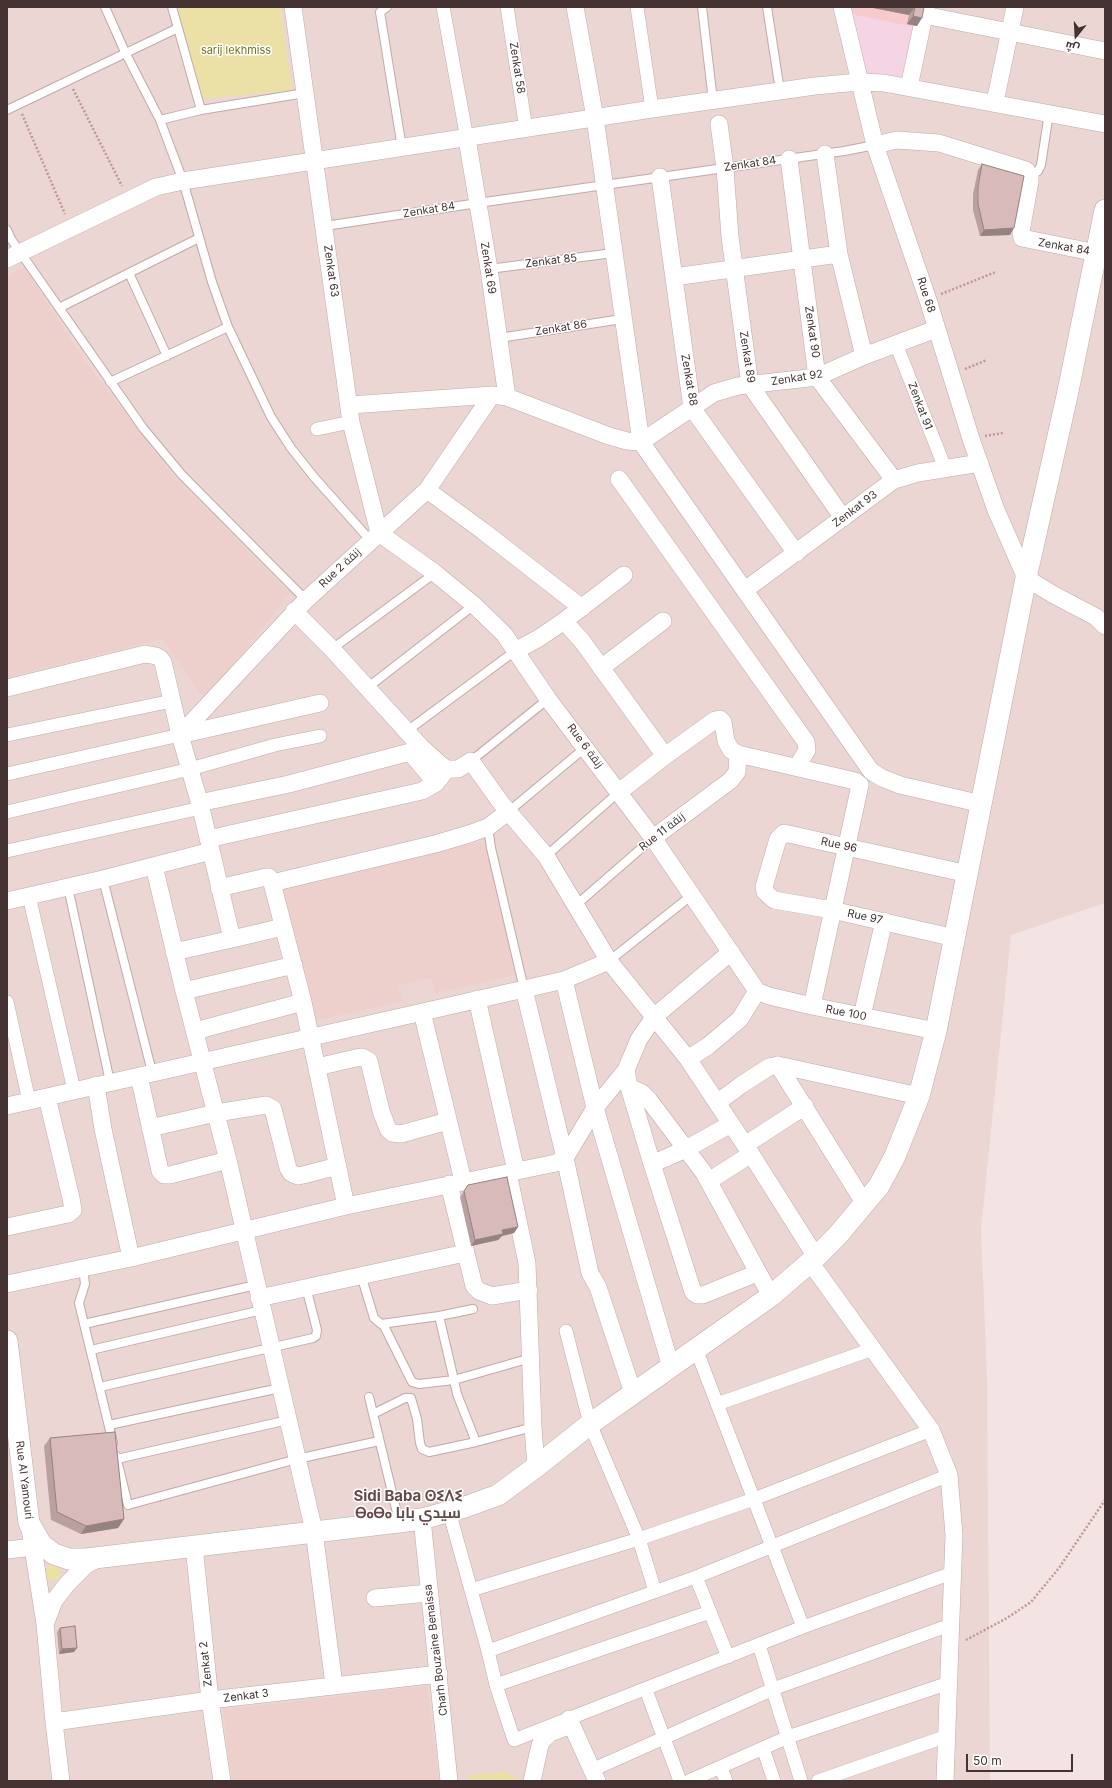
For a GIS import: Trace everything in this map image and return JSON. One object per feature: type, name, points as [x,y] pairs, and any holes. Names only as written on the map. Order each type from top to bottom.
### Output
[{"type":"street","name":"Zenkat 63","points":[[293,7],[352,422],[374,536]]},
{"type":"street","points":[[443,7],[467,139]]},
{"type":"street","name":"Zenkat 58","points":[[507,7],[526,129]]},
{"type":"street","points":[[575,7],[595,118],[622,319],[641,442],[871,771],[882,778],[900,785],[982,804]]},
{"type":"street","points":[[637,7],[652,109]]},
{"type":"street","name":"Rue 68","points":[[842,7],[875,145],[928,300],[936,329],[996,510],[1026,578]]},
{"type":"street","points":[[995,102],[1015,7]]},
{"type":"street","points":[[909,87],[925,11],[1010,32],[1105,50]]},
{"type":"street","points":[[14,256],[156,187],[183,181],[402,149],[652,109],[780,91],[859,82],[884,83],[995,102],[1105,124]]},
{"type":"street","name":"Zenkat 89","points":[[719,124],[725,168],[730,236],[750,385],[843,518]]},
{"type":"street","name":"Zenkat 69","points":[[467,139],[499,338],[500,396]]},
{"type":"street","name":"Zenkat 84","points":[[875,145],[897,140],[939,143],[1022,168],[1028,172],[1030,176],[1021,232],[1022,238],[1097,253]]},
{"type":"street","points":[[825,154],[839,254],[864,356]]},
{"type":"street","name":"Zenkat 90","points":[[789,159],[817,377],[894,480]]},
{"type":"street","name":"Zenkat 88","points":[[660,177],[692,408],[796,552]]},
{"type":"street","points":[[99,1558],[86,1565],[57,1593],[50,1594],[43,1591],[37,1574],[37,1561],[42,1554],[46,1553],[77,1560],[399,1522],[422,1519],[465,1507],[498,1495],[590,1424],[671,1368],[770,1296],[813,1259],[851,1221],[879,1186],[895,1156],[919,1096],[936,1031],[1026,578],[1097,253],[1105,210]]},
{"type":"street","points":[[674,277],[839,254]]},
{"type":"street","name":"Zenkat 92","points":[[641,442],[714,393],[726,388],[817,377],[864,356],[936,329]]},
{"type":"street","name":"Zenkat 91","points":[[896,344],[945,468]]},
{"type":"street","points":[[350,405],[500,396],[609,436],[627,441],[641,442]]},
{"type":"street","name":"Rue 2 زنقة","points":[[180,735],[300,605],[374,536],[427,490],[500,396]]},
{"type":"street","points":[[317,429],[352,422]]},
{"type":"street","name":"Zenkat 93","points":[[744,590],[894,480],[918,473],[980,463]]},
{"type":"street","points":[[618,480],[806,742],[807,750],[797,767]]},
{"type":"street","points":[[427,490],[483,531],[582,608]]},
{"type":"street","name":"Rue 6 زنقة","points":[[374,536],[435,573],[474,605],[504,634],[548,699],[586,747],[653,838],[757,991]]},
{"type":"street","points":[[515,651],[539,638],[564,621],[624,575]]},
{"type":"street","points":[[1026,578],[1054,595],[1102,619]]},
{"type":"street","points":[[300,605],[332,649],[407,731],[415,750],[436,783]]},
{"type":"street","points":[[564,621],[601,668],[665,756]]},
{"type":"street","points":[[601,668],[663,621]]},
{"type":"street","points":[[7,688],[145,654],[160,658],[163,662],[180,735],[200,806],[232,939]]},
{"type":"street","points":[[7,735],[172,701]]},
{"type":"street","points":[[7,774],[320,703]]},
{"type":"street","points":[[619,792],[665,756],[715,720],[720,719],[723,722],[726,741],[731,750],[738,754],[855,781],[860,785],[812,1006]]},
{"type":"street","points":[[7,812],[190,769],[275,745],[320,736]]},
{"type":"street","points":[[7,851],[289,784],[415,750],[447,769],[458,769],[471,761],[508,812],[546,856],[609,961],[655,1016],[688,1059],[748,1150],[813,1259],[873,1349],[931,1430],[949,1475],[954,1535],[945,1781]]},
{"type":"street","name":"Rue 11 زنقة","points":[[653,838],[731,780],[737,772],[738,754]]},
{"type":"street","points":[[7,901],[154,866],[209,845],[422,791],[436,783],[447,769]]},
{"type":"street","points":[[272,883],[435,844],[469,834],[488,827],[508,812]]},
{"type":"street","name":"Rue 96","points":[[774,900],[765,892],[764,887],[780,835],[784,833],[968,874]]},
{"type":"street","points":[[154,866],[174,952],[228,1160],[243,1232],[314,1531],[334,1685]]},
{"type":"street","points":[[220,888],[266,877],[269,878],[272,883],[303,1002],[346,1206]]},
{"type":"street","points":[[29,896],[74,1090]]},
{"type":"street","name":"Rue 97","points":[[774,900],[832,910],[955,938]]},
{"type":"street","points":[[862,1016],[884,921]]},
{"type":"street","points":[[174,952],[283,927]]},
{"type":"street","points":[[7,1284],[131,1258],[346,1206],[456,1182],[556,1163],[565,1158],[595,1108],[627,1079],[639,1039],[655,1016],[731,952]]},
{"type":"street","points":[[7,1106],[203,1060],[564,980],[609,961]]},
{"type":"street","points":[[184,991],[294,965]]},
{"type":"street","points":[[564,980],[595,1108],[671,1368]]},
{"type":"street","points":[[524,989],[565,1158],[590,1273],[598,1287],[633,1393]]},
{"type":"street","points":[[688,1059],[708,1046],[740,1019],[757,991]]},
{"type":"street","name":"Rue 100","points":[[757,991],[769,996],[812,1006],[936,1031]]},
{"type":"street","points":[[477,999],[512,1172],[527,1263],[536,1467]]},
{"type":"street","points":[[7,1002],[29,1101]]},
{"type":"street","points":[[195,1031],[303,1002]]},
{"type":"street","points":[[422,1012],[448,1121],[465,1253],[472,1280],[479,1291],[492,1296],[529,1290]]},
{"type":"street","points":[[317,1067],[362,1057],[370,1061],[381,1111],[388,1129],[392,1133],[401,1134],[448,1121]]},
{"type":"street","points":[[717,1103],[741,1084],[763,1070],[778,1065],[919,1096]]},
{"type":"street","points":[[778,1065],[865,1204]]},
{"type":"street","points":[[145,1074],[150,1128],[160,1171],[164,1175],[228,1160]]},
{"type":"street","points":[[627,1079],[649,1100],[709,1181],[770,1296]]},
{"type":"street","points":[[627,1079],[652,1164],[693,1292],[697,1295],[703,1295],[757,1272]]},
{"type":"street","points":[[103,1084],[103,1129],[131,1258]]},
{"type":"street","points":[[7,1227],[68,1214],[73,1210],[47,1097]]},
{"type":"street","points":[[150,1128],[216,1113],[266,1105],[271,1107],[288,1168],[291,1173],[298,1176],[338,1166]]},
{"type":"street","points":[[709,1181],[805,1106]]},
{"type":"street","points":[[652,1164],[731,1124]]},
{"type":"street","points":[[259,1298],[465,1253]]},
{"type":"street","points":[[566,1331],[590,1424],[639,1539],[655,1591]]},
{"type":"street","name":"Rue Al Yamouri","points":[[7,1341],[29,1523],[41,1544],[58,1556]]},
{"type":"street","points":[[696,1349],[803,1627]]},
{"type":"street","points":[[717,1404],[873,1349]]},
{"type":"street","points":[[471,1590],[639,1539],[754,1499],[931,1430]]},
{"type":"street","points":[[488,1650],[696,1577],[949,1475]]},
{"type":"street","points":[[449,1511],[488,1650],[496,1685],[514,1740],[570,1722],[759,1644],[952,1573]]},
{"type":"street","name":"Charh Bouzaine Benaissa","points":[[422,1519],[449,1781]]},
{"type":"street","points":[[29,1523],[45,1624],[54,1722],[62,1781]]},
{"type":"street","name":"Zenkat 2","points":[[194,1546],[210,1700],[222,1781]]},
{"type":"street","points":[[7,1550],[33,1547]]},
{"type":"street","points":[[45,1624],[54,1601],[65,1586],[71,1574],[69,1564],[58,1556]]},
{"type":"street","points":[[696,1577],[728,1657]]},
{"type":"street","points":[[375,1598],[429,1593]]},
{"type":"street","points":[[496,1685],[710,1612]]},
{"type":"street","points":[[570,1722],[594,1776],[664,1738],[773,1689],[950,1625]]},
{"type":"street","points":[[759,1644],[801,1781]]},
{"type":"street","name":"Zenkat 3","points":[[54,1722],[210,1700],[439,1674]]},
{"type":"street","points":[[689,1781],[722,1768],[788,1737],[949,1682]]},
{"type":"street","points":[[646,1690],[680,1781]]},
{"type":"street","points":[[532,1781],[540,1745],[543,1740],[550,1733],[570,1722]]},
{"type":"street","points":[[818,1781],[947,1736]]},
{"type":"street","points":[[764,1748],[774,1781]]},
{"type":"street","points":[[722,1768],[726,1781]]},
{"type":"lane","points":[[106,7],[126,52],[160,120],[183,181],[212,282],[228,327],[271,417],[291,448],[374,536]]},
{"type":"lane","points":[[172,7],[201,110]]},
{"type":"lane","points":[[387,7],[377,9],[402,149]]},
{"type":"lane","points":[[702,7],[713,101]]},
{"type":"lane","points":[[767,7],[780,91]]},
{"type":"lane","points":[[7,110],[178,28]]},
{"type":"lane","points":[[160,120],[201,110],[305,93]]},
{"type":"lane","points":[[1030,176],[1038,171],[1041,165],[1049,113]]},
{"type":"lane","name":"Zenkat 84","points":[[325,226],[825,154],[875,145]]},
{"type":"lane","points":[[7,230],[14,256],[59,308],[142,428],[182,475],[300,605]]},
{"type":"lane","points":[[59,308],[199,238]]},
{"type":"lane","name":"Zenkat 85","points":[[488,269],[613,253]]},
{"type":"lane","points":[[129,273],[167,356]]},
{"type":"lane","name":"Zenkat 86","points":[[499,338],[622,319]]},
{"type":"lane","points":[[110,382],[228,327]]},
{"type":"lane","points":[[332,649],[435,573]]},
{"type":"lane","points":[[367,688],[474,605]]},
{"type":"lane","points":[[407,731],[515,651]]},
{"type":"lane","points":[[471,761],[548,699]]},
{"type":"lane","points":[[508,812],[586,747]]},
{"type":"lane","points":[[546,856],[619,792]]},
{"type":"lane","points":[[488,827],[491,848],[524,989]]},
{"type":"lane","name":"Rue 11 زنقة","points":[[575,906],[653,838]]},
{"type":"lane","points":[[103,879],[145,1074]]},
{"type":"lane","points":[[68,887],[103,1084]]},
{"type":"lane","points":[[609,961],[692,895]]},
{"type":"lane","points":[[83,1268],[85,1284],[79,1303],[128,1505],[297,1459],[379,1442]]},
{"type":"lane","points":[[361,1275],[374,1318],[383,1324],[412,1382],[419,1384],[454,1380],[532,1358]]},
{"type":"lane","points":[[100,1387],[316,1336],[317,1330],[306,1287]]},
{"type":"lane","points":[[84,1324],[259,1298]]},
{"type":"lane","points":[[91,1350],[259,1298]]},
{"type":"lane","points":[[383,1324],[473,1309]]},
{"type":"lane","points":[[438,1316],[457,1394],[476,1442]]},
{"type":"lane","points":[[109,1425],[280,1388]]},
{"type":"lane","points":[[369,1397],[399,1522]]},
{"type":"lane","points":[[373,1414],[408,1397],[413,1402],[422,1449],[429,1452],[476,1442],[533,1426]]},
{"type":"lane","points":[[117,1459],[288,1420]]},
{"type":"path","points":[[68,80],[129,201]]},
{"type":"path","points":[[18,105],[72,229]]},
{"type":"path","points":[[928,300],[996,272]]},
{"type":"path","points":[[952,374],[987,360]]},
{"type":"path","points":[[950,1649],[1007,1618],[1030,1602],[1059,1568],[1105,1500]]},
{"type":"shaded area","points":[[7,7],[1105,7],[1105,903],[1011,935],[981,1229],[987,1376],[990,1781],[7,1781]]},
{"type":"shaded area","points":[[834,7],[931,7],[927,29],[834,11]]},
{"type":"shaded area","points":[[851,14],[914,27],[905,79],[860,74]]},
{"type":"shaded area","points":[[24,267],[83,358],[173,476],[290,593],[216,687],[203,697],[162,639],[7,677],[7,275]]},
{"type":"shaded area","points":[[485,841],[515,975],[436,993],[431,978],[398,986],[402,1001],[311,1022],[277,888]]},
{"type":"shaded area","points":[[427,1686],[439,1781],[232,1781],[223,1710]]},
{"type":"green space","name":"sarij lekhmiss","points":[[171,7],[280,7],[293,90],[196,100]]},
{"type":"green space","points":[[53,1565],[59,1567],[61,1573],[59,1579],[53,1581],[47,1579],[45,1573],[47,1567]]},
{"type":"green space","points":[[505,1772],[522,1781],[468,1781],[469,1777],[473,1774]]},
{"type":"building","points":[[915,7],[924,7],[922,18],[913,16]]},
{"type":"building","points":[[982,164],[1024,176],[1014,228],[984,230],[978,204],[978,187]]},
{"type":"building","points":[[507,1177],[518,1227],[502,1230],[503,1234],[475,1240],[464,1191],[468,1185]]},
{"type":"building","points":[[115,1432],[124,1519],[86,1526],[57,1512],[50,1438]]},
{"type":"building","points":[[75,1626],[77,1648],[62,1649],[60,1628]]},
{"type":"district","name":"Sidi Baba ⵙⵉⴷⵉ ⴱⴰⴱⴰ سيدي بابا","points":[[408,1504]]}]
